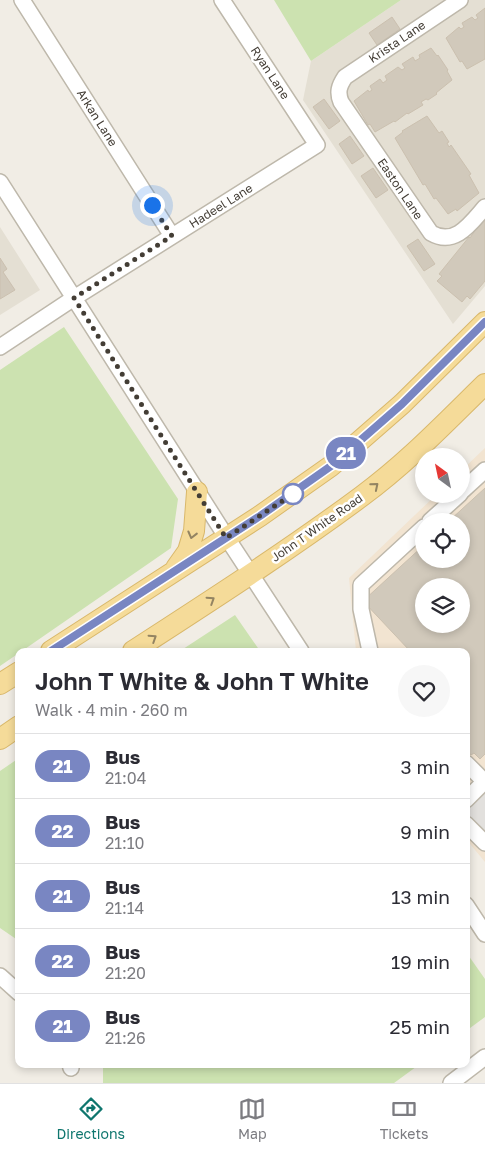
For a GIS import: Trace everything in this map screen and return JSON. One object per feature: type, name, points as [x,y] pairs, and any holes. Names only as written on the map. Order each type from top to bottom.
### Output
[{"type":"main road","points":[[56,648],[296,492],[368,434],[442,366],[485,322]]},
{"type":"main road","name":"John T White Road","points":[[138,648],[250,575],[363,496],[415,453],[485,384]]},
{"type":"main road","points":[[173,573],[188,551],[194,531],[197,492]]},
{"type":"main road","points":[[0,684],[15,675]]},
{"type":"main road","points":[[0,738],[15,729]]},
{"type":"street","name":"Arkan Lane","points":[[22,0],[172,236]]},
{"type":"street","name":"Ryan Lane","points":[[222,0],[317,146]]},
{"type":"street","name":"Krista Lane","points":[[339,88],[344,78],[460,0]]},
{"type":"street","name":"Easton Lane","points":[[339,88],[338,94],[341,102],[431,233],[439,238],[448,238],[459,233],[485,207]]},
{"type":"street","name":"Hadeel Lane","points":[[0,347],[74,298],[317,146]]},
{"type":"street","points":[[0,182],[226,538],[299,648]]},
{"type":"street","points":[[470,484],[485,470]]},
{"type":"street","points":[[439,513],[449,503]]},
{"type":"street","points":[[369,648],[361,610],[361,585],[415,535]]},
{"type":"street","points":[[470,767],[485,781],[470,796]]},
{"type":"street","points":[[470,828],[485,843]]},
{"type":"street","points":[[470,911],[485,934]]},
{"type":"street","points":[[0,976],[15,989]]},
{"type":"street","points":[[451,1083],[485,1057]]},
{"type":"shaded area","points":[[401,0],[485,0],[485,286],[453,324],[303,100],[311,61]]},
{"type":"shaded area","points":[[0,227],[40,290],[0,315]]},
{"type":"shaded area","points":[[485,448],[485,862],[470,844],[470,648],[356,648],[349,578],[415,515],[415,568],[470,568],[470,513],[417,513],[428,503],[470,503],[470,462]]},
{"type":"shaded area","points":[[485,793],[485,849],[470,836],[470,806]]},
{"type":"green space","points":[[274,0],[401,0],[311,61]]},
{"type":"green space","points":[[64,327],[178,499],[171,548],[26,648],[15,648],[15,656],[0,666],[0,370]]},
{"type":"green space","points":[[235,615],[258,648],[185,648]]},
{"type":"green space","points":[[15,761],[15,938],[0,928],[0,771]]},
{"type":"green space","points":[[470,958],[485,979],[485,1017],[470,1028]]},
{"type":"green space","points":[[103,1068],[415,1068],[394,1083],[103,1083]]},
{"type":"building","points":[[485,8],[485,59],[467,69],[462,61],[460,62],[446,38],[459,27],[461,29],[464,27],[462,23],[472,17],[475,20],[478,18],[476,15]]},
{"type":"building","points":[[392,17],[400,29],[377,45],[369,33]]},
{"type":"building","points":[[431,48],[448,70],[452,80],[437,94],[421,102],[423,105],[375,132],[370,124],[368,125],[354,101],[368,90],[369,92],[372,90],[370,86],[380,79],[383,83],[387,80],[385,76],[398,67],[402,70],[405,68],[402,64],[413,57],[415,61],[420,58],[419,55]]},
{"type":"building","points":[[324,99],[340,121],[329,129],[313,107]]},
{"type":"building","points":[[427,116],[439,133],[442,131],[449,142],[447,143],[449,147],[451,145],[471,174],[469,175],[479,193],[457,211],[456,209],[448,214],[436,198],[434,199],[425,184],[423,185],[395,138],[402,131]]},
{"type":"building","points":[[350,136],[364,156],[352,164],[339,144]]},
{"type":"building","points":[[373,168],[388,190],[376,198],[361,176]]},
{"type":"building","points":[[485,219],[485,281],[470,299],[467,296],[462,302],[437,281],[442,276],[439,274]]},
{"type":"building","points":[[418,239],[435,264],[424,271],[407,246]]},
{"type":"building","points":[[0,258],[7,269],[3,272],[15,290],[0,299]]},
{"type":"building","points":[[485,488],[485,754],[480,759],[474,753],[470,754],[470,648],[407,648],[363,601],[415,553],[415,568],[470,568],[470,513],[458,513]]},
{"type":"bus line","name":"21","points":[[56,648],[260,516],[331,466],[402,404],[485,322]]},
{"type":"route","points":[[152,205],[172,236],[74,298],[226,538],[296,492],[293,494]]}]
